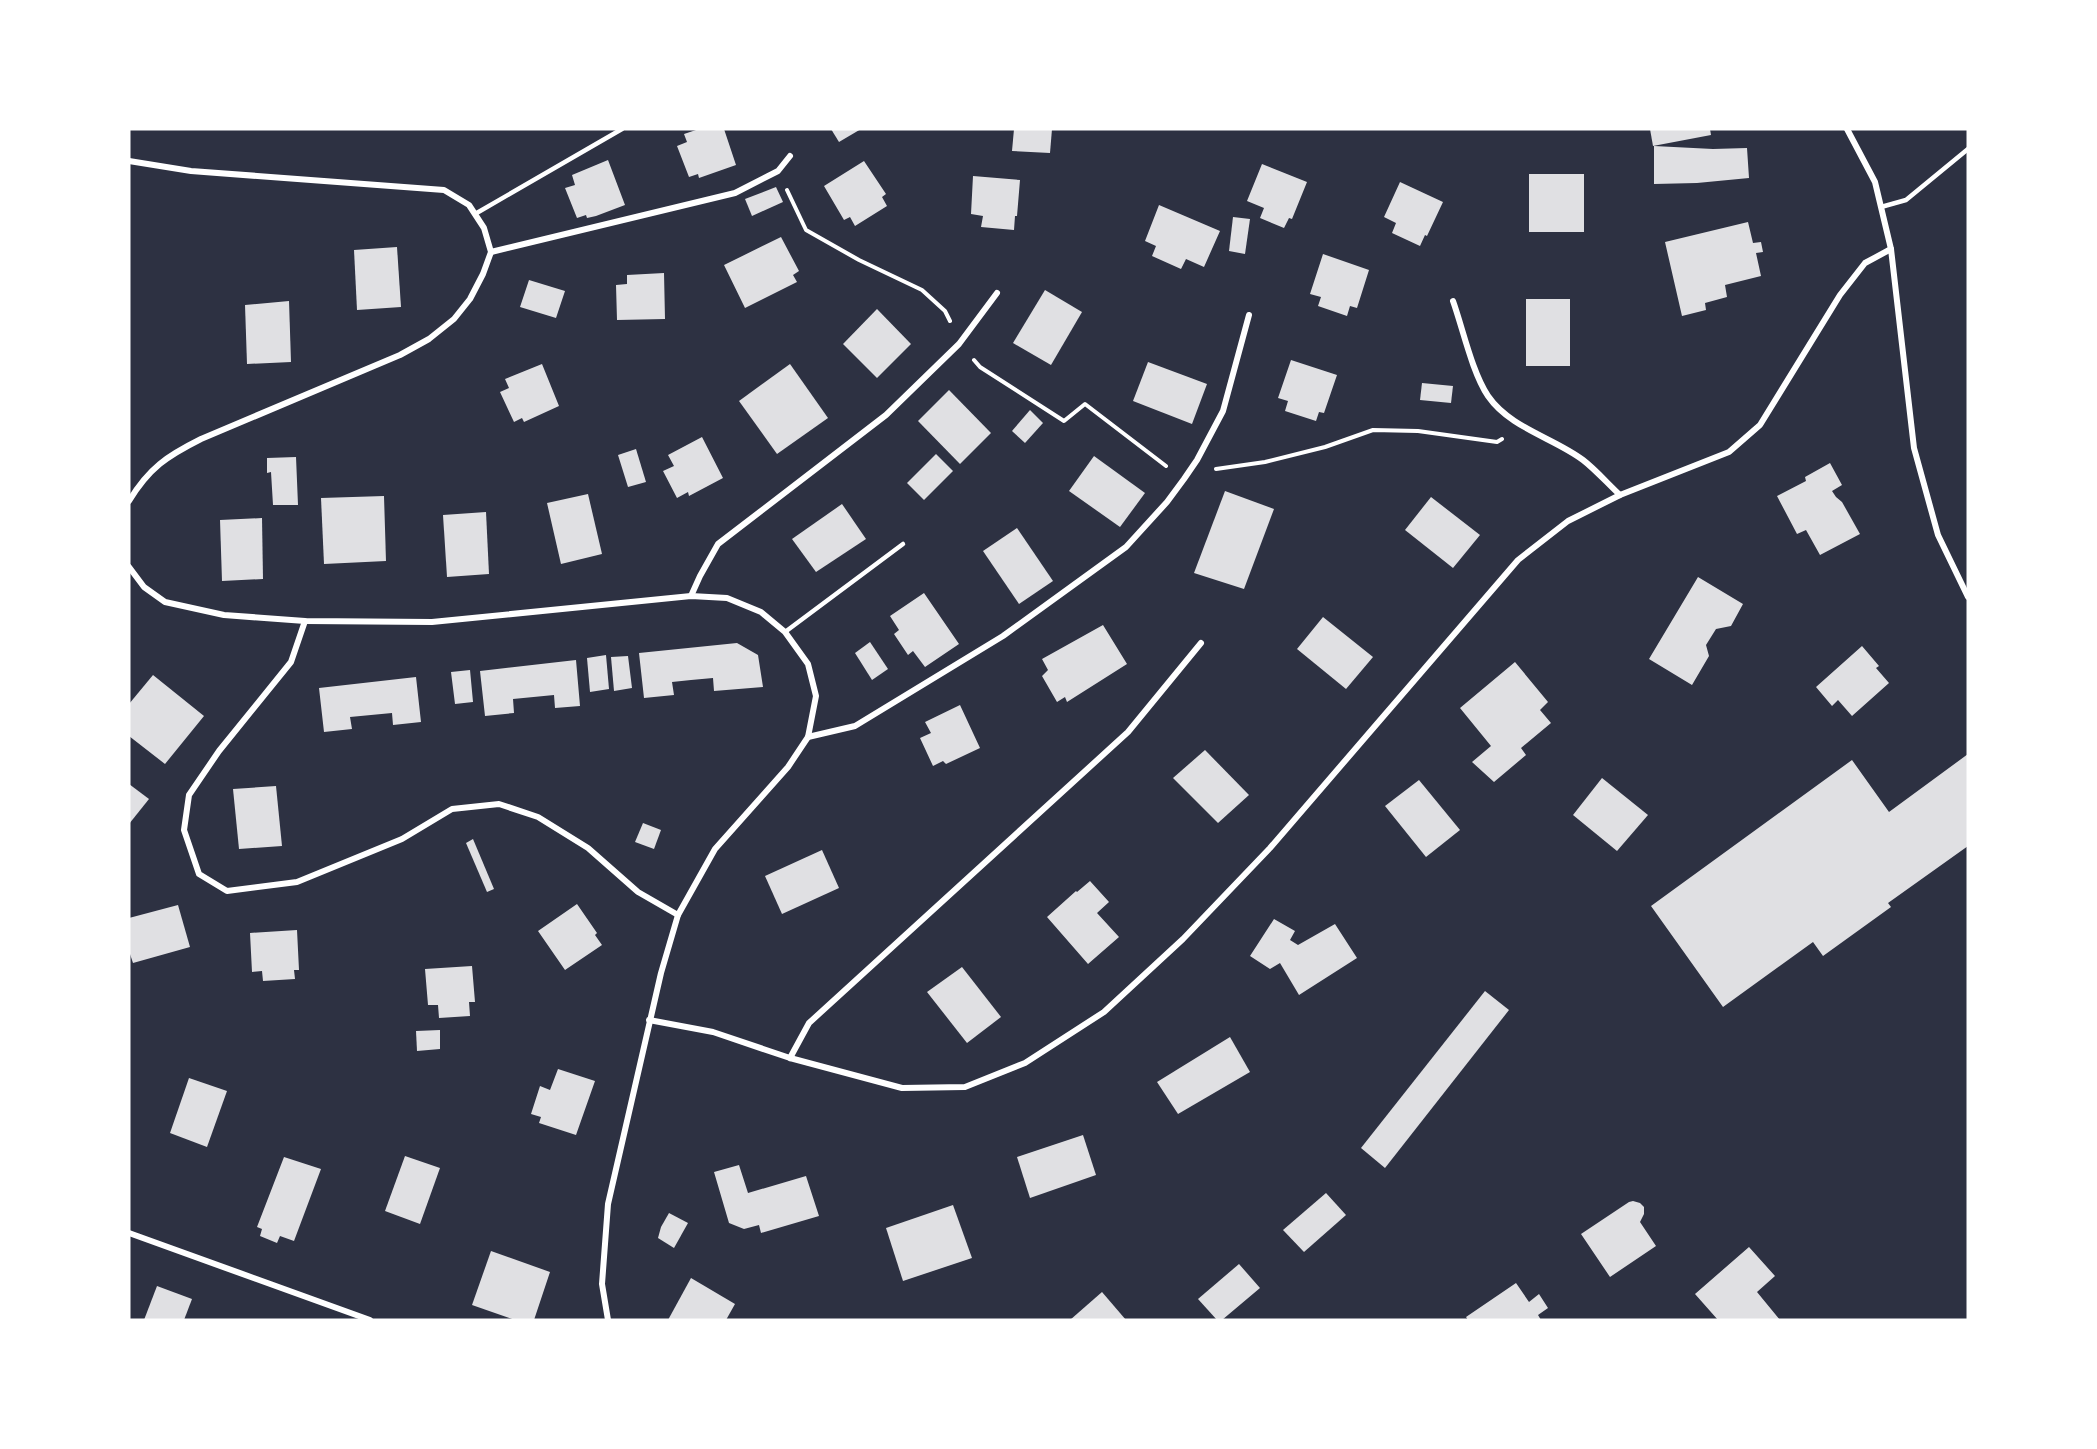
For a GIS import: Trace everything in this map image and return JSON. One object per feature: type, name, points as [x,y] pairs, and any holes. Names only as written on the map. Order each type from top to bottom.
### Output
[{"type":"street","points":[[1847,129],[1875,182],[1891,249],[1914,448],[1938,535],[1968,597]]},
{"type":"street","points":[[491,252],[735,193],[778,171],[790,156]]},
{"type":"street","points":[[129,161],[191,171],[444,190],[469,205],[484,228],[491,252],[470,299],[454,319],[429,339],[400,355],[201,439],[169,455],[147,477],[129,501]]},
{"type":"street","points":[[649,1020],[714,1032],[790,1058],[902,1088],[965,1088],[1025,1063],[1104,1012],[1183,939],[1270,848],[1518,560],[1568,521],[1620,495],[1729,452],[1760,425],[1840,295],[1865,263],[1891,249]]},
{"type":"street","points":[[692,596],[718,544],[886,415],[960,342],[997,293]]},
{"type":"street","points":[[1453,302],[1480,381],[1489,397],[1505,413],[1528,429],[1583,460],[1620,495]]},
{"type":"street","points":[[808,736],[855,726],[1003,636],[1126,547],[1167,502],[1184,479],[1223,411],[1249,315]]},
{"type":"street","points":[[129,567],[144,587],[165,602],[224,615],[305,621],[432,622],[692,596],[727,598],[761,612],[786,632],[808,664],[816,696],[808,736],[788,767],[715,849],[678,915],[649,1020],[608,1204],[602,1284],[608,1320]]},
{"type":"street","points":[[305,621],[291,662],[219,751],[189,795],[184,830],[200,874],[227,891],[297,882],[402,839],[452,809],[498,804],[538,817],[588,848],[638,892],[678,915]]},
{"type":"street","points":[[790,1058],[809,1023],[1128,732],[1201,643]]},
{"type":"street","points":[[129,1233],[370,1320]]},
{"type":"lane","points":[[475,214],[622,129]]},
{"type":"lane","points":[[1881,207],[1906,200],[1968,149]]},
{"type":"lane","points":[[786,632],[903,544]]},
{"type":"path","points":[[778,171],[806,231],[921,291],[945,311],[960,342],[980,367],[1064,421],[1085,404],[1184,479]]},
{"type":"path","points":[[1191,469],[1212,470],[1265,462],[1325,447],[1373,430],[1418,431],[1497,442],[1528,429]]},
{"type":"building","points":[[699,129],[724,129],[736,165],[699,178],[698,174],[689,177],[677,146],[687,142],[684,134]]},
{"type":"building","points":[[831,129],[861,129],[839,142]]},
{"type":"building","points":[[1014,129],[1052,129],[1050,153],[1012,151]]},
{"type":"building","points":[[1650,129],[1710,129],[1711,135],[1653,146]]},
{"type":"building","points":[[1654,146],[1747,148],[1749,178],[1654,184]]},
{"type":"building","points":[[608,160],[625,205],[596,216],[587,218],[586,215],[577,218],[565,188],[575,185],[572,175]]},
{"type":"building","points":[[864,161],[886,194],[882,197],[887,206],[855,226],[850,217],[844,220],[824,186]]},
{"type":"building","points":[[1262,164],[1307,182],[1292,219],[1289,218],[1284,228],[1260,218],[1264,208],[1247,201]]},
{"type":"building","points":[[1529,174],[1584,174],[1584,232],[1529,232]]},
{"type":"building","points":[[973,176],[1020,180],[1014,230],[981,227],[983,216],[971,214]]},
{"type":"building","points":[[1400,182],[1443,202],[1420,246],[1392,233],[1396,223],[1384,217]]},
{"type":"building","points":[[776,187],[783,202],[752,216],[745,199]]},
{"type":"building","points":[[1159,205],[1220,231],[1204,267],[1186,259],[1181,269],[1152,256],[1156,246],[1145,241]]},
{"type":"building","points":[[1233,217],[1250,219],[1245,254],[1229,251]]},
{"type":"building","points":[[1748,222],[1753,243],[1761,242],[1763,252],[1756,253],[1761,276],[1725,285],[1727,297],[1705,303],[1706,310],[1682,316],[1665,242]]},
{"type":"building","points":[[781,237],[799,271],[793,275],[797,282],[745,308],[724,265]]},
{"type":"building","points":[[397,247],[401,307],[357,310],[354,250]]},
{"type":"building","points":[[1323,254],[1369,270],[1357,308],[1350,306],[1347,316],[1318,306],[1321,297],[1310,294]]},
{"type":"building","points":[[664,273],[665,319],[617,320],[616,285],[627,284],[627,275]]},
{"type":"building","points":[[529,280],[565,291],[556,318],[520,307]]},
{"type":"building","points":[[1045,290],[1082,312],[1051,365],[1013,343]]},
{"type":"building","points":[[1526,299],[1570,299],[1570,366],[1526,366]]},
{"type":"building","points":[[289,301],[291,362],[247,364],[245,305]]},
{"type":"building","points":[[877,309],[911,344],[877,378],[843,344]]},
{"type":"building","points":[[1291,360],[1337,375],[1324,413],[1319,412],[1316,421],[1285,411],[1288,401],[1278,398]]},
{"type":"building","points":[[1148,362],[1207,384],[1192,424],[1133,401]]},
{"type":"building","points":[[542,364],[559,406],[524,422],[522,418],[514,422],[500,392],[509,388],[505,379]]},
{"type":"building","points":[[790,364],[828,418],[777,454],[739,401]]},
{"type":"building","points":[[1422,383],[1453,386],[1451,403],[1420,400]]},
{"type":"building","points":[[949,390],[991,433],[960,464],[918,421]]},
{"type":"building","points":[[1030,410],[1043,423],[1025,443],[1012,431]]},
{"type":"building","points":[[702,437],[723,478],[689,496],[688,492],[677,498],[663,471],[674,466],[668,455]]},
{"type":"building","points":[[636,449],[646,482],[628,487],[618,455]]},
{"type":"building","points":[[936,454],[953,471],[924,500],[907,483]]},
{"type":"building","points":[[1094,456],[1145,493],[1120,527],[1069,491]]},
{"type":"building","points":[[296,457],[298,505],[273,505],[271,472],[267,473],[267,458]]},
{"type":"building","points":[[1830,463],[1842,485],[1832,491],[1842,502],[1860,534],[1820,555],[1806,530],[1797,534],[1777,496],[1806,481],[1805,477]]},
{"type":"building","points":[[1225,491],[1274,509],[1244,589],[1194,573]]},
{"type":"building","points":[[588,494],[602,554],[561,564],[547,503]]},
{"type":"building","points":[[384,496],[386,561],[324,564],[321,498]]},
{"type":"building","points":[[1431,497],[1480,535],[1453,568],[1405,530]]},
{"type":"building","points":[[842,504],[866,539],[816,572],[792,539]]},
{"type":"building","points":[[486,512],[489,574],[447,577],[443,515]]},
{"type":"building","points":[[262,518],[263,579],[222,581],[220,520]]},
{"type":"building","points":[[1017,528],[1053,581],[1019,604],[983,551]]},
{"type":"building","points":[[1698,577],[1743,604],[1731,626],[1716,629],[1706,645],[1709,656],[1692,685],[1649,659]]},
{"type":"building","points":[[924,593],[959,644],[925,667],[913,651],[908,655],[894,634],[899,630],[890,616]]},
{"type":"building","points":[[1323,617],[1373,657],[1346,689],[1297,649]]},
{"type":"building","points":[[1103,625],[1127,664],[1067,702],[1065,697],[1057,702],[1042,676],[1048,670],[1042,659]]},
{"type":"building","points":[[870,642],[888,669],[872,680],[855,653]]},
{"type":"building","points":[[737,643],[758,655],[763,687],[714,691],[713,678],[691,680],[672,682],[674,695],[644,698],[639,653]]},
{"type":"building","points":[[1862,646],[1879,666],[1876,668],[1889,683],[1852,716],[1838,700],[1832,706],[1816,687]]},
{"type":"building","points":[[606,655],[609,689],[590,692],[587,658]]},
{"type":"building","points":[[628,656],[632,688],[614,691],[611,657]]},
{"type":"building","points":[[576,660],[580,706],[555,708],[554,695],[513,699],[514,713],[485,716],[480,671]]},
{"type":"building","points":[[1515,662],[1548,702],[1540,710],[1551,723],[1521,748],[1526,755],[1494,782],[1472,762],[1491,746],[1460,708]]},
{"type":"building","points":[[470,670],[473,702],[455,704],[451,672]]},
{"type":"building","points":[[153,675],[204,716],[165,764],[129,736],[129,704]]},
{"type":"building","points":[[416,677],[421,722],[393,725],[392,713],[350,717],[352,729],[324,732],[319,688]]},
{"type":"building","points":[[960,705],[980,748],[946,764],[943,761],[933,766],[920,738],[931,733],[925,722]]},
{"type":"building","points":[[1205,750],[1249,795],[1218,823],[1173,778]]},
{"type":"building","points":[[1968,754],[1968,846],[1888,903],[1891,907],[1823,956],[1813,942],[1723,1007],[1651,906],[1852,760],[1889,812]]},
{"type":"building","points":[[1602,778],[1648,815],[1617,851],[1573,815]]},
{"type":"building","points":[[1419,780],[1460,830],[1426,857],[1385,806]]},
{"type":"building","points":[[129,784],[149,799],[129,824]]},
{"type":"building","points":[[276,786],[282,846],[239,849],[233,789]]},
{"type":"building","points":[[643,823],[661,830],[654,849],[635,842]]},
{"type":"building","points":[[473,839],[494,889],[487,892],[466,843]]},
{"type":"building","points":[[822,850],[839,888],[782,914],[765,876]]},
{"type":"building","points":[[1090,881],[1109,902],[1097,913],[1119,937],[1088,964],[1047,917]]},
{"type":"building","points":[[577,904],[597,933],[595,935],[602,945],[565,970],[538,931]]},
{"type":"building","points":[[178,905],[190,947],[133,963],[129,951],[129,918]]},
{"type":"building","points":[[1274,919],[1295,931],[1290,940],[1298,945],[1335,924],[1357,958],[1299,995],[1280,963],[1270,969],[1250,956]]},
{"type":"building","points":[[297,930],[299,970],[294,970],[295,979],[263,981],[262,971],[252,972],[250,933]]},
{"type":"building","points":[[472,966],[475,1002],[469,1002],[470,1016],[439,1018],[438,1005],[428,1005],[425,969]]},
{"type":"building","points":[[962,967],[1001,1017],[967,1043],[927,992]]},
{"type":"building","points":[[1485,991],[1509,1010],[1385,1168],[1361,1148]]},
{"type":"building","points":[[440,1030],[440,1049],[417,1051],[416,1031]]},
{"type":"building","points":[[1230,1037],[1250,1072],[1178,1114],[1157,1082]]},
{"type":"building","points":[[558,1069],[595,1081],[576,1135],[539,1123],[541,1117],[531,1114],[540,1086],[550,1090]]},
{"type":"building","points":[[189,1078],[227,1091],[207,1147],[170,1133]]},
{"type":"building","points":[[1083,1135],[1096,1175],[1030,1198],[1017,1157]]},
{"type":"building","points":[[405,1156],[440,1168],[420,1224],[385,1211]]},
{"type":"building","points":[[284,1157],[321,1169],[294,1241],[280,1236],[277,1243],[260,1236],[262,1229],[257,1227]]},
{"type":"building","points":[[739,1165],[748,1193],[806,1176],[819,1216],[761,1233],[759,1225],[744,1229],[729,1223],[714,1172]]},
{"type":"building","points":[[1326,1193],[1346,1215],[1304,1252],[1283,1230]]},
{"type":"building","points":[[1633,1201],[1644,1207],[1644,1214],[1640,1222],[1656,1246],[1610,1277],[1581,1234]]},
{"type":"building","points":[[953,1205],[972,1258],[903,1281],[886,1228]]},
{"type":"building","points":[[669,1213],[688,1223],[674,1248],[658,1238]]},
{"type":"building","points":[[1749,1247],[1775,1276],[1757,1292],[1780,1320],[1718,1320],[1695,1294]]},
{"type":"building","points":[[491,1251],[550,1272],[534,1320],[515,1320],[472,1305]]},
{"type":"building","points":[[1239,1264],[1260,1288],[1222,1320],[1217,1320],[1198,1299]]},
{"type":"building","points":[[691,1278],[735,1304],[726,1320],[668,1320]]},
{"type":"building","points":[[1516,1283],[1529,1302],[1539,1294],[1548,1308],[1538,1315],[1541,1320],[1468,1320],[1466,1317]]},
{"type":"building","points":[[157,1286],[192,1299],[184,1320],[144,1320]]},
{"type":"building","points":[[1102,1292],[1126,1320],[1070,1320]]}]
